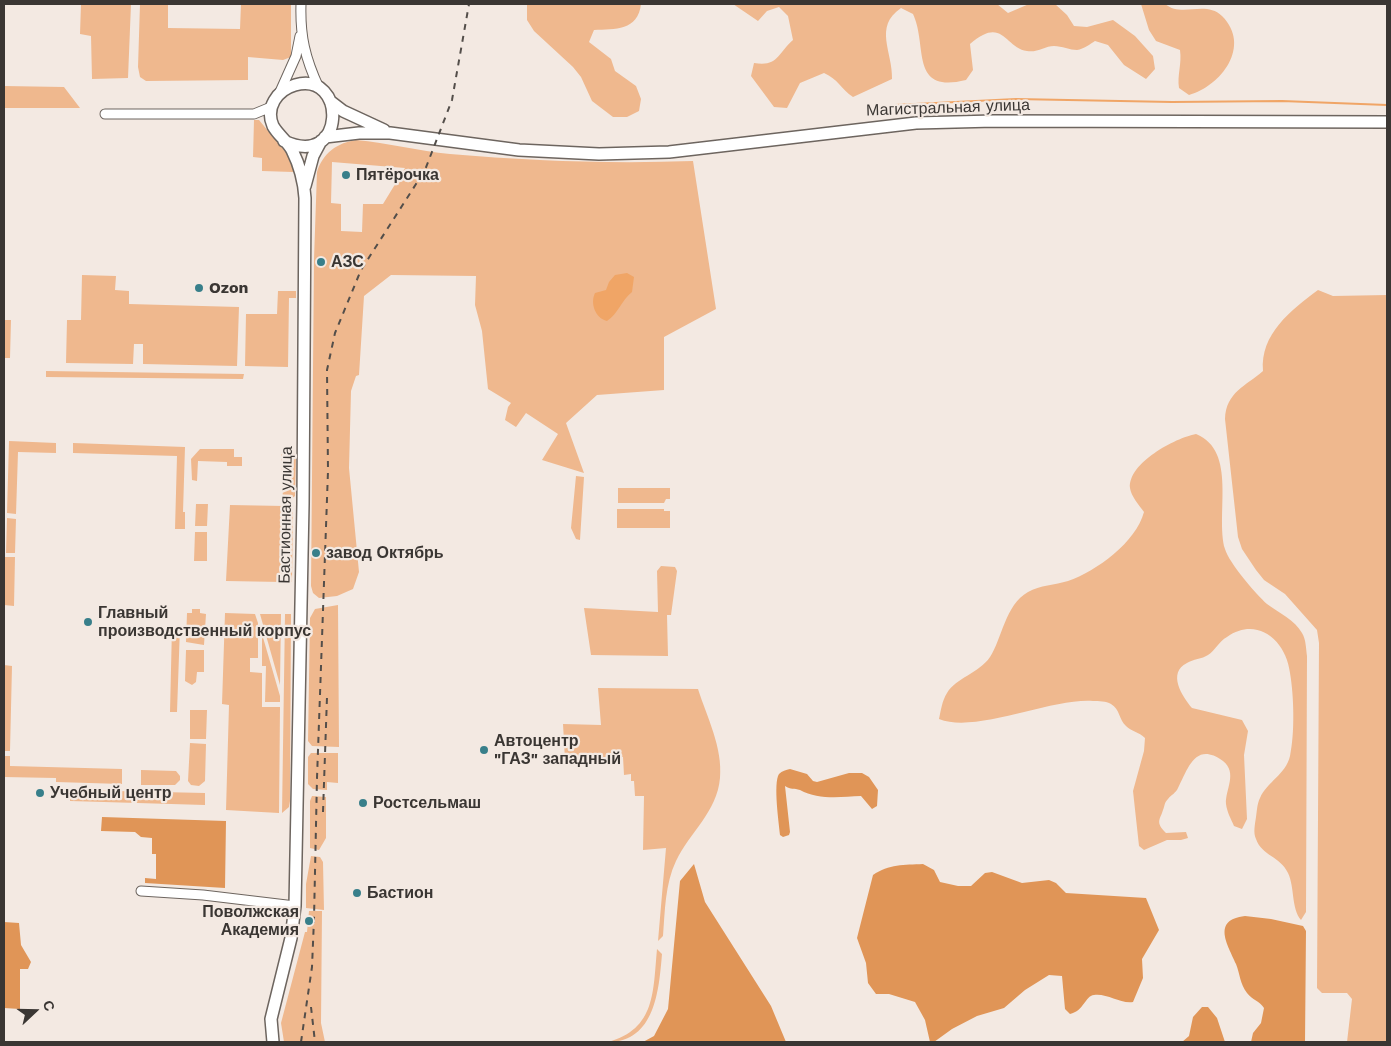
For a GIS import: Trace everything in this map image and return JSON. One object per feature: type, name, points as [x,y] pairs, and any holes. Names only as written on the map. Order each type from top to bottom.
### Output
[{"type":"main road","points":[[303,84],[319,88],[344,111],[390,133],[359,132],[323,139],[302,146],[284,140],[272,124],[271,107],[279,94],[294,85],[303,84]]},
{"type":"main road","points":[[304,193],[307,173],[323,139],[333,126],[334,109],[330,100]]},
{"type":"main road","name":"Магистральная улица","points":[[390,133],[519,150],[600,154],[669,152],[895,124],[963,121],[1387,122]]},
{"type":"main road","name":"Бастионная улица","points":[[273,1042],[271,1019],[291,938],[295,906],[303,494],[304,193],[296,160],[284,140]]},
{"type":"street","points":[[279,94],[296,56],[300,31],[301,4]]},
{"type":"street","points":[[300,31],[307,60],[319,88]]},
{"type":"street","points":[[105,114],[254,114],[271,107]]},
{"type":"street","points":[[254,114],[272,124]]},
{"type":"street","points":[[142,891],[203,895],[295,906]]},
{"type":"shaded area","points":[[81,4],[131,4],[128,78],[92,79],[91,36],[80,34]]},
{"type":"shaded area","points":[[140,4],[168,4],[168,28],[240,29],[241,4],[291,4],[291,57],[283,60],[248,57],[248,80],[146,81],[140,77],[138,67]]},
{"type":"shaded area","points":[[527,4],[641,4],[639,13],[630,24],[624,27],[594,30],[589,42],[611,59],[615,71],[636,86],[641,99],[639,111],[627,117],[613,117],[592,101],[581,77],[573,67],[534,31],[527,20]]},
{"type":"shaded area","points":[[733,4],[997,4],[1008,13],[1029,4],[1055,4],[1067,15],[1074,26],[1087,27],[1113,20],[1135,36],[1153,56],[1155,69],[1146,79],[1124,65],[1108,45],[1095,41],[1077,50],[1054,46],[1027,51],[1013,45],[1003,36],[990,32],[970,44],[973,70],[966,80],[948,82],[936,80],[928,74],[924,64],[913,14],[901,8],[888,23],[886,32],[892,79],[853,97],[833,78],[824,73],[800,83],[787,108],[774,107],[751,76],[754,63],[762,64],[773,61],[793,40],[788,16],[779,7],[767,11],[758,21]]},
{"type":"shaded area","points":[[1141,4],[1165,4],[1179,10],[1208,9],[1222,16],[1231,28],[1234,40],[1233,52],[1229,63],[1221,74],[1212,83],[1189,95],[1179,88],[1180,50],[1156,41],[1149,30]]},
{"type":"shaded area","points":[[4,86],[64,87],[80,108],[4,108]]},
{"type":"shaded area","points":[[254,120],[259,120],[293,161],[293,172],[262,171],[262,158],[253,157]]},
{"type":"shaded area","points":[[349,141],[380,143],[438,153],[511,158],[602,162],[693,161],[716,309],[664,337],[664,390],[597,395],[566,423],[584,473],[542,460],[558,434],[526,413],[516,427],[505,420],[511,403],[488,389],[482,331],[475,305],[476,276],[391,275],[364,296],[359,375],[356,376],[351,391],[349,468],[359,572],[353,589],[337,596],[319,598],[313,593],[311,586],[314,259],[317,172],[327,154],[337,146]],"holes":[[[332,162],[405,168],[383,204],[363,204],[362,232],[341,231],[341,204],[331,203]]]},
{"type":"shaded area","points":[[627,273],[634,277],[632,292],[611,318],[607,321],[599,317],[593,305],[595,293],[606,290],[609,282],[615,275]]},
{"type":"shaded area","points":[[82,275],[116,276],[115,290],[129,291],[129,304],[239,307],[237,366],[143,364],[143,344],[134,344],[133,364],[66,363],[67,320],[81,320]]},
{"type":"shaded area","points":[[1318,290],[1333,296],[1387,295],[1387,1042],[1347,1042],[1352,999],[1347,993],[1322,993],[1317,988],[1319,643],[1317,630],[1285,594],[1264,580],[1242,549],[1238,537],[1225,419],[1226,410],[1233,396],[1263,371],[1263,358],[1267,346],[1279,324]]},
{"type":"shaded area","points":[[278,291],[296,291],[296,298],[289,298],[288,367],[245,366],[246,314],[277,314]]},
{"type":"shaded area","points":[[4,320],[11,320],[10,358],[4,358]]},
{"type":"shaded area","points":[[46,371],[244,374],[243,379],[46,377]]},
{"type":"shaded area","points":[[1196,434],[1209,442],[1217,454],[1221,469],[1223,535],[1228,555],[1237,570],[1256,593],[1267,604],[1295,624],[1305,641],[1307,656],[1306,912],[1301,920],[1294,904],[1292,885],[1285,867],[1262,849],[1255,834],[1259,800],[1267,787],[1285,768],[1290,756],[1293,737],[1292,692],[1287,661],[1283,650],[1276,642],[1259,630],[1238,631],[1224,639],[1208,655],[1181,667],[1177,678],[1184,697],[1192,708],[1242,720],[1248,731],[1244,755],[1247,819],[1242,829],[1234,826],[1226,804],[1230,771],[1223,761],[1206,754],[1199,756],[1189,766],[1177,790],[1166,802],[1160,819],[1159,824],[1166,833],[1186,832],[1188,838],[1167,840],[1144,850],[1139,846],[1133,791],[1144,751],[1145,738],[1126,726],[1114,706],[1109,703],[1098,701],[1076,702],[973,722],[954,722],[939,719],[944,699],[951,688],[980,667],[990,657],[1009,614],[1020,598],[1037,588],[1068,581],[1079,576],[1103,563],[1114,554],[1133,534],[1144,512],[1130,488],[1131,479],[1137,470],[1144,461],[1165,446]]},
{"type":"shaded area","points":[[9,441],[56,443],[56,453],[18,452],[16,514],[7,513]]},
{"type":"shaded area","points":[[73,443],[185,447],[183,512],[185,512],[185,529],[175,529],[177,456],[73,453]]},
{"type":"shaded area","points":[[200,449],[234,449],[234,457],[242,457],[242,466],[227,466],[227,462],[198,461],[197,481],[192,480],[191,459]]},
{"type":"shaded area","points":[[287,449],[296,455],[295,496],[290,500],[283,500],[281,455]]},
{"type":"shaded area","points":[[576,476],[584,477],[580,540],[576,539],[571,528]]},
{"type":"shaded area","points":[[618,488],[670,488],[670,499],[666,499],[664,503],[618,503]]},
{"type":"shaded area","points":[[196,504],[208,504],[207,526],[195,526]]},
{"type":"shaded area","points":[[230,505],[284,506],[282,582],[226,581]]},
{"type":"shaded area","points":[[287,506],[293,510],[292,582],[286,582]]},
{"type":"shaded area","points":[[617,509],[664,509],[664,511],[670,511],[670,528],[617,528]]},
{"type":"shaded area","points":[[7,518],[16,519],[15,553],[6,553]]},
{"type":"shaded area","points":[[195,532],[207,532],[207,561],[194,561]]},
{"type":"shaded area","points":[[5,557],[15,557],[14,606],[4,605]]},
{"type":"shaded area","points":[[661,566],[675,567],[677,571],[671,615],[667,615],[668,656],[591,655],[584,608],[658,612],[657,571]]},
{"type":"shaded area","points":[[338,605],[339,747],[312,746],[308,741],[310,618],[315,609]]},
{"type":"shaded area","points":[[192,609],[200,609],[200,613],[206,614],[204,645],[186,642],[187,613],[192,613]]},
{"type":"shaded area","points":[[225,613],[255,614],[258,623],[258,658],[250,658],[250,672],[262,673],[262,707],[280,707],[279,813],[226,810],[229,705],[222,704]]},
{"type":"shaded area","points":[[260,614],[281,614],[280,685]]},
{"type":"shaded area","points":[[285,614],[291,614],[290,801],[289,807],[282,813]]},
{"type":"shaded area","points":[[172,627],[180,627],[177,712],[170,712]]},
{"type":"shaded area","points":[[262,634],[280,696],[280,702],[265,702],[266,666],[262,666]]},
{"type":"shaded area","points":[[186,650],[204,650],[204,672],[197,672],[196,682],[192,685],[185,681]]},
{"type":"shaded area","points":[[4,665],[12,666],[10,751],[4,751]]},
{"type":"shaded area","points":[[598,688],[698,689],[717,744],[720,767],[718,790],[708,812],[682,851],[672,870],[666,898],[663,936],[658,941],[666,848],[643,850],[644,796],[635,796],[634,781],[631,781],[631,774],[624,775],[623,757],[565,760],[563,724],[601,725]]},
{"type":"shaded area","points":[[190,710],[207,710],[206,739],[190,739]]},
{"type":"shaded area","points":[[190,743],[206,744],[205,781],[199,786],[191,785],[188,781]]},
{"type":"shaded area","points":[[311,753],[338,753],[338,783],[327,782],[327,790],[313,789],[308,784],[308,757]]},
{"type":"shaded area","points":[[4,756],[10,756],[10,766],[122,769],[122,784],[56,782],[56,778],[4,777]]},
{"type":"shaded area","points":[[790,769],[807,774],[813,781],[817,782],[849,773],[862,773],[869,777],[878,790],[877,806],[872,809],[861,796],[822,797],[785,786],[790,832],[789,835],[783,837],[780,835],[776,786],[779,774]]},
{"type":"shaded area","points":[[141,770],[176,771],[180,776],[180,780],[175,785],[141,785]]},
{"type":"shaded area","points":[[70,790],[205,793],[205,805],[70,801]]},
{"type":"shaded area","points":[[312,796],[326,797],[326,838],[319,850],[310,848],[310,801]]},
{"type":"shaded area","points":[[102,817],[226,821],[225,888],[145,883],[145,878],[156,879],[156,854],[152,854],[152,838],[141,837],[135,832],[101,831]]},
{"type":"shaded area","points":[[311,856],[320,857],[323,862],[324,910],[306,908],[306,884]]},
{"type":"shaded area","points":[[694,864],[705,902],[771,1006],[786,1042],[643,1042],[654,1036],[668,1009],[680,881]]},
{"type":"shaded area","points":[[923,864],[934,870],[940,882],[958,886],[971,886],[985,873],[992,872],[1022,883],[1049,880],[1056,883],[1066,893],[1146,898],[1159,930],[1142,959],[1143,978],[1133,1002],[1094,995],[1088,998],[1078,1010],[1070,1014],[1065,1009],[1062,976],[1049,975],[1025,990],[1004,1008],[977,1016],[952,1029],[934,1042],[930,1042],[925,1020],[915,1002],[889,994],[876,994],[868,983],[866,963],[857,938],[873,875],[891,867]]},
{"type":"shaded area","points":[[309,911],[322,911],[321,1023],[325,1042],[284,1042],[281,1023],[305,932],[307,932]]},
{"type":"shaded area","points":[[1245,916],[1303,926],[1306,931],[1305,1042],[1251,1042],[1253,1033],[1261,1023],[1264,1008],[1249,995],[1241,983],[1236,964],[1226,942],[1225,934],[1225,928],[1228,923],[1235,918]]},
{"type":"shaded area","points":[[4,922],[19,923],[21,945],[31,962],[28,969],[20,969],[20,1009],[4,1008]]},
{"type":"shaded area","points":[[657,949],[662,954],[659,983],[652,1012],[645,1024],[636,1033],[624,1040],[608,1042],[624,1036],[644,1018],[652,993]]},
{"type":"shaded area","points":[[1202,1007],[1208,1007],[1217,1018],[1225,1042],[1182,1042],[1189,1036],[1193,1017]]},
{"type":"waterway","points":[[895,105],[1016,99],[1172,102],[1282,101],[1387,105]]},
{"type":"railway","points":[[301,1042],[312,967],[314,919],[328,471],[327,370],[335,333],[361,270],[425,170],[452,100],[469,4]]},
{"type":"railway","points":[[323,812],[327,697]]},
{"type":"railway","points":[[311,1007],[315,1042]]},
{"type":"place","name":"Пятёрочка","points":[[346,175]]},
{"type":"place","name":"АЗС","points":[[321,262]]},
{"type":"place","name":"Ozon","points":[[199,288]]},
{"type":"place","name":"завод Октябрь","points":[[316,553]]},
{"type":"place","name":"Главный производственный корпус","points":[[88,622]]},
{"type":"place","name":"Автоцентр \"ГАЗ\" западный","points":[[484,750]]},
{"type":"place","name":"Учебный центр","points":[[40,793]]},
{"type":"place","name":"Ростсельмаш","points":[[363,803]]},
{"type":"place","name":"Бастион","points":[[357,893]]},
{"type":"place","name":"Поволжская Академия","points":[[309,921]]}]
